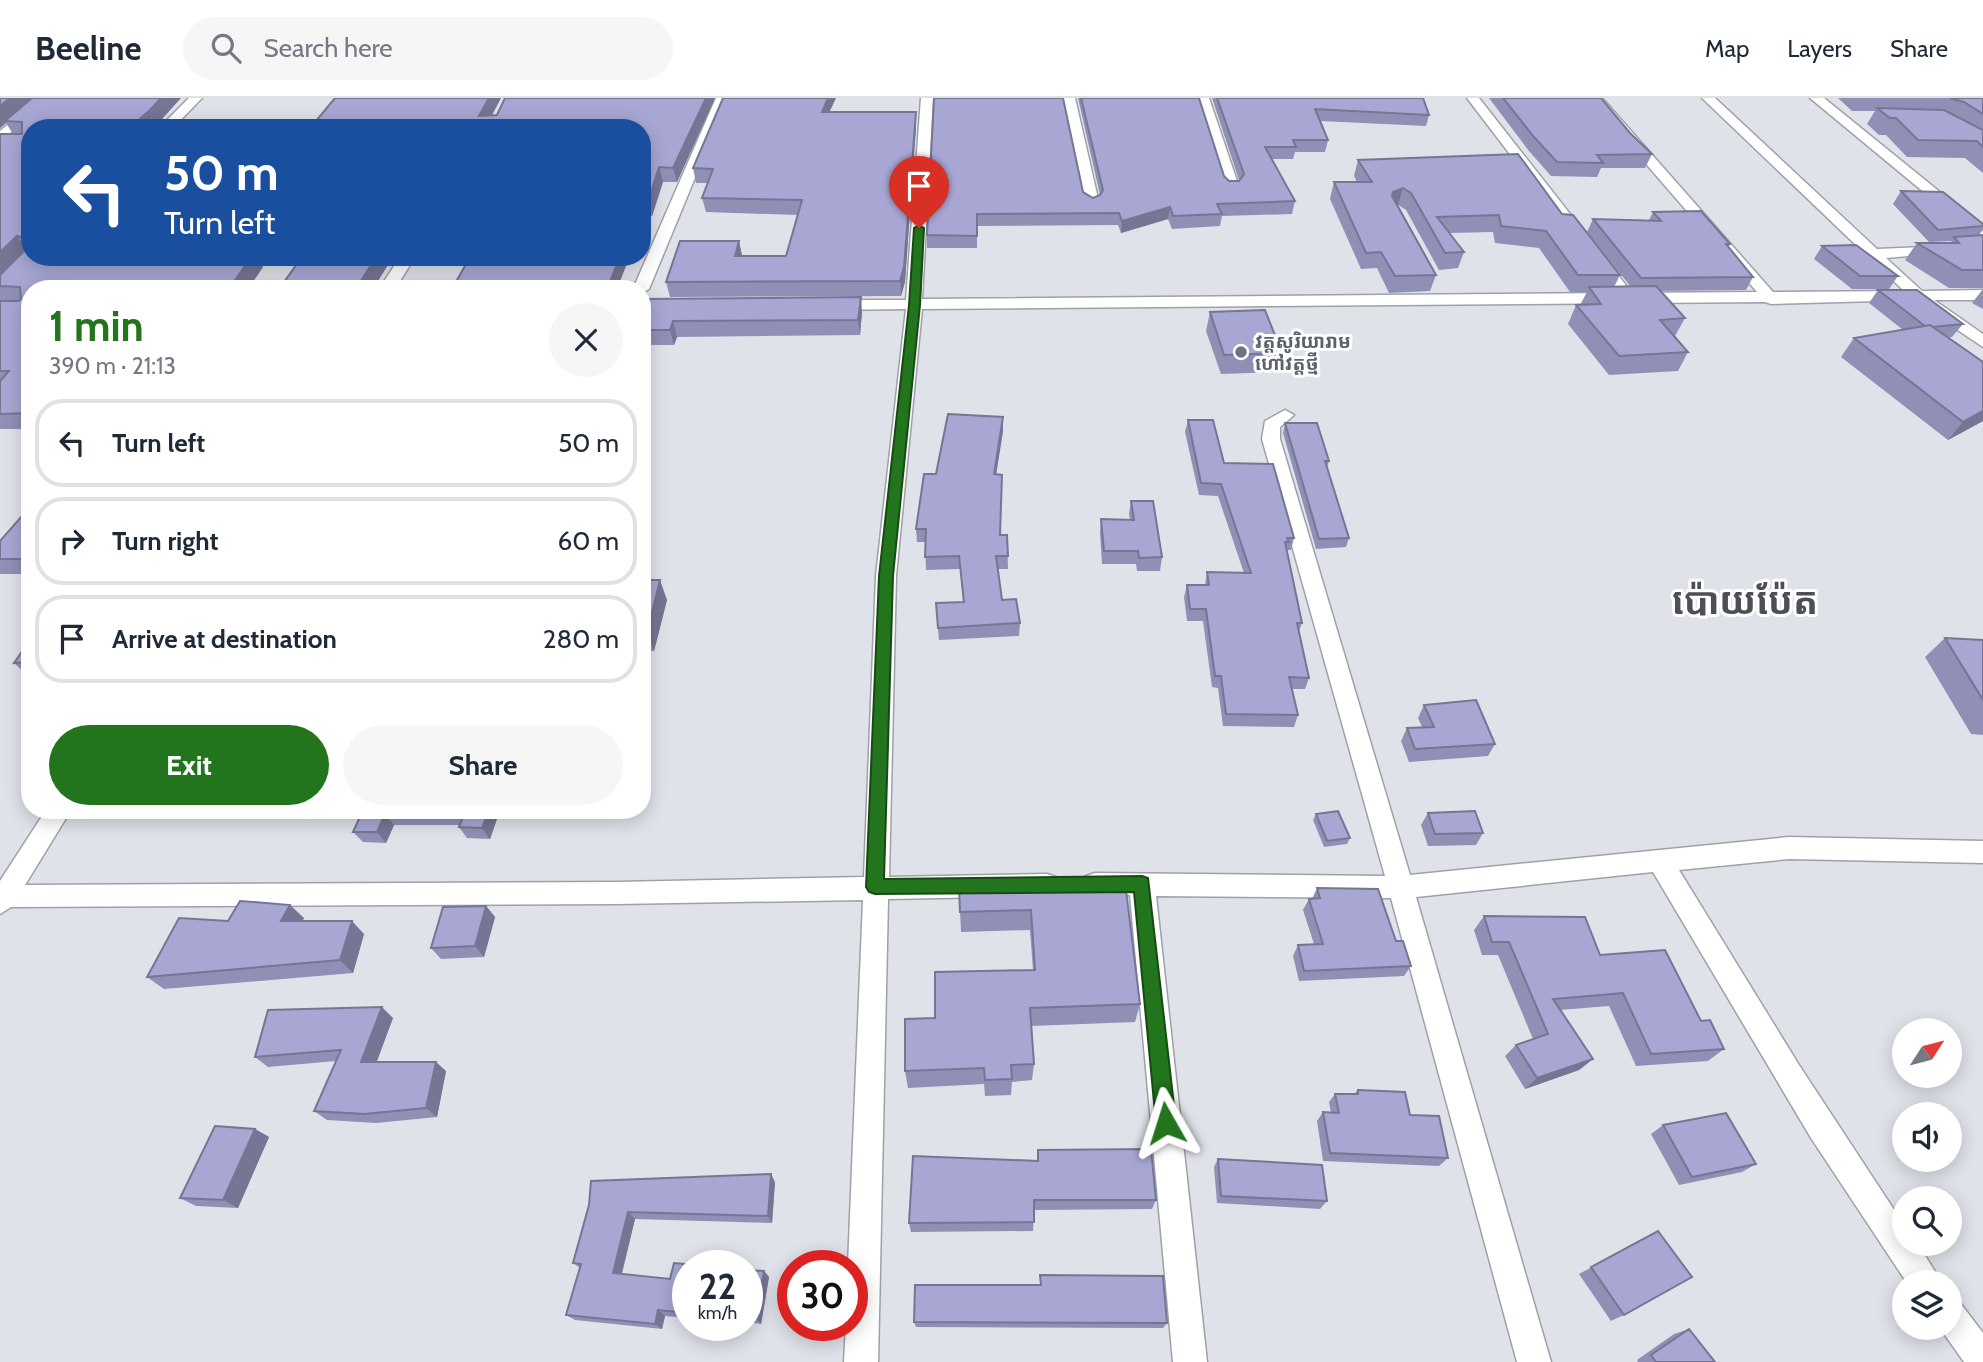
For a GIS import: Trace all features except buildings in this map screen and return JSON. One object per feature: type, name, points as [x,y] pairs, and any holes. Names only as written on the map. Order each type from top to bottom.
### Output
[{"type":"street","points":[[24,119],[48,98]]},
{"type":"street","points":[[174,119],[196,98]]},
{"type":"street","points":[[651,265],[722,98]]},
{"type":"street","points":[[862,1362],[886,576],[914,305],[927,98]]},
{"type":"street","points":[[1069,98],[1092,204]]},
{"type":"street","points":[[1203,98],[1232,187]]},
{"type":"street","points":[[1473,98],[1629,300]]},
{"type":"street","points":[[1595,98],[1771,299]]},
{"type":"street","points":[[1707,98],[1919,297],[1983,342]]},
{"type":"street","points":[[1816,98],[1981,236]]},
{"type":"street","points":[[1840,117],[1867,117]]},
{"type":"street","points":[[0,140],[21,122]]},
{"type":"street","points":[[0,140],[20,142]]},
{"type":"street","points":[[1873,254],[1953,249]]},
{"type":"street","points":[[1435,280],[1446,301]]},
{"type":"street","points":[[819,305],[1771,299],[1983,295]]},
{"type":"street","points":[[1284,415],[1271,425],[1271,439],[1401,887],[1534,1362]]},
{"type":"street","points":[[2,898],[53,819]]},
{"type":"street","points":[[2,898],[617,893],[1142,884],[1401,887],[1789,848],[1983,852]]},
{"type":"street","points":[[1660,861],[1762,1030],[1889,1231],[1917,1270]]},
{"type":"street","points":[[1142,884],[1190,1362]]},
{"type":"street","points":[[1962,1332],[1983,1361]]},
{"type":"place","name":"វត្តសូរិយារាម ហៅវត្តថ្មី","points":[[1241,352]]},
{"type":"district","name":"ប៉ោយប៉ែត","points":[[1745,600]]},
{"type":"route","points":[[919,228],[914,305],[886,576],[875,887],[1142,884],[1166,1123]]}]
